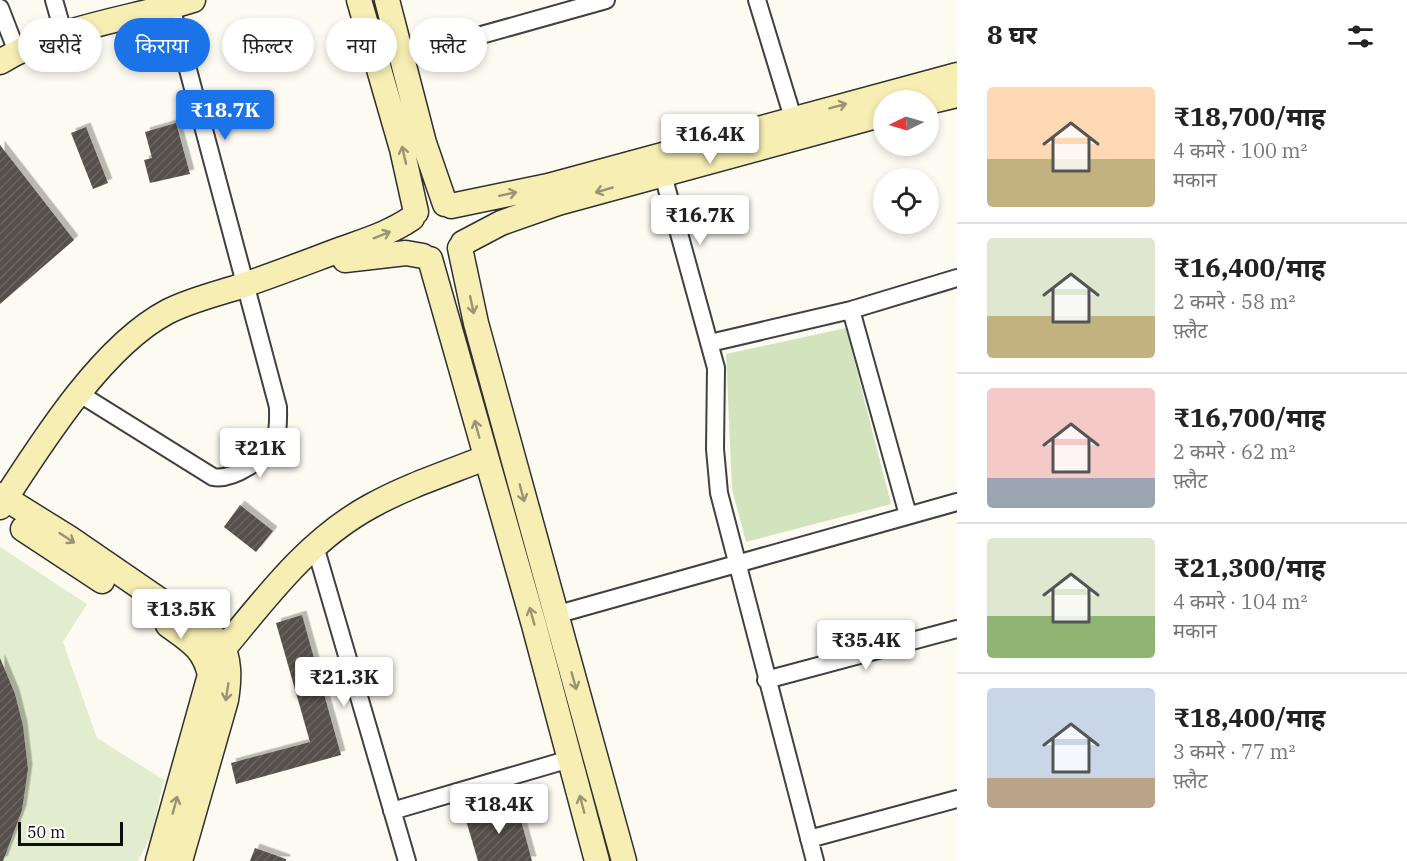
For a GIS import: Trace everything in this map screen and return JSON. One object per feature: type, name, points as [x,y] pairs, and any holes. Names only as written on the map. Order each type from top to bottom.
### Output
[{"type":"street","points":[[54,0],[59,18]]},
{"type":"street","points":[[359,0],[402,149],[414,215],[409,226],[411,243],[426,257],[485,458],[597,861]]},
{"type":"street","points":[[387,0],[424,143],[448,205],[464,224],[461,245],[476,323],[624,861]]},
{"type":"street","points":[[403,57],[561,6],[606,0]]},
{"type":"street","points":[[757,0],[793,118]]},
{"type":"street","points":[[80,394],[213,477],[222,479],[233,477],[269,449],[275,441],[279,423],[278,406],[245,284],[182,3],[102,25]]},
{"type":"street","points":[[0,8],[9,57]]},
{"type":"street","points":[[309,263],[406,253],[445,258],[461,245],[512,219],[793,118],[957,75]]},
{"type":"street","points":[[939,99],[957,95]]},
{"type":"street","points":[[1,504],[39,445],[118,348],[167,312],[309,263],[387,233],[431,204],[448,205],[660,166],[873,117]]},
{"type":"street","points":[[660,166],[716,368],[715,449],[719,493],[735,563],[815,861]]},
{"type":"street","points":[[710,343],[851,310],[957,278]]},
{"type":"street","points":[[851,310],[908,515]]},
{"type":"street","points":[[208,667],[253,611],[315,546],[370,506],[485,458]]},
{"type":"street","points":[[555,615],[957,502]]},
{"type":"street","points":[[1,504],[132,581],[219,641],[224,648],[229,681],[226,700],[180,861]]},
{"type":"street","points":[[1,504],[194,644],[205,656],[210,675],[204,702],[158,861]]},
{"type":"street","points":[[315,546],[407,861]]},
{"type":"street","points":[[766,680],[957,629]]},
{"type":"street","points":[[392,812],[570,759]]},
{"type":"street","points":[[809,839],[957,799]]},
{"type":"green space","points":[[846,328],[891,504],[746,542],[732,489],[726,354]]},
{"type":"green space","points":[[0,547],[87,604],[63,642],[97,738],[164,780],[151,836],[138,861],[0,861]]},
{"type":"building","points":[[176,123],[190,174],[150,183],[144,160],[152,158],[145,132]]},
{"type":"building","points":[[86,127],[108,183],[93,189],[71,133]]},
{"type":"building","points":[[0,145],[74,240],[0,304]]},
{"type":"building","points":[[240,505],[273,531],[256,552],[224,527]]},
{"type":"building","points":[[302,615],[341,755],[236,784],[231,763],[310,742],[276,623]]},
{"type":"building","points":[[0,658],[15,694],[23,726],[28,769],[22,810],[3,861],[0,861]]},
{"type":"building","points":[[516,802],[532,861],[478,861],[465,817]]},
{"type":"building","points":[[255,848],[286,859],[286,861],[250,861]]}]
